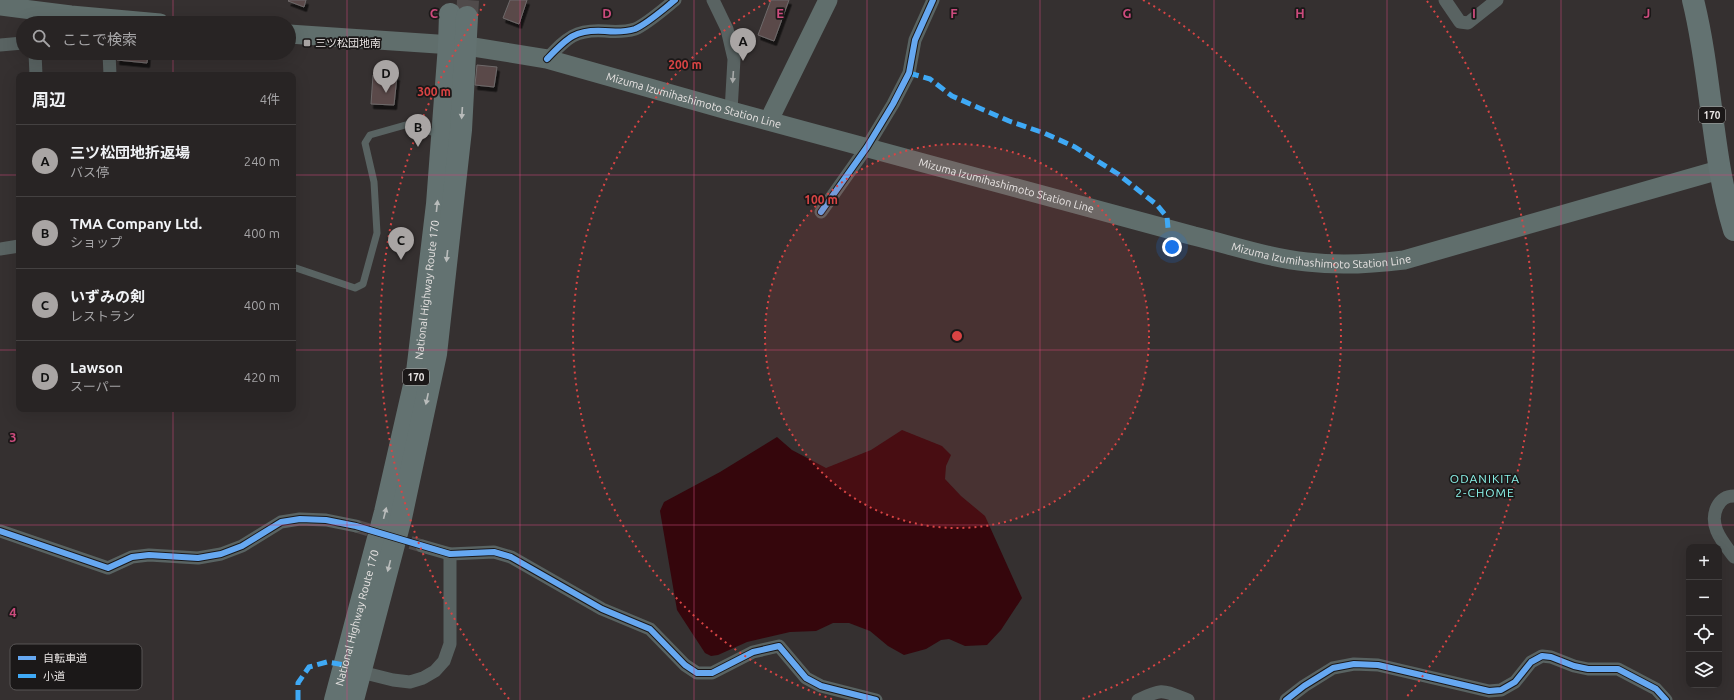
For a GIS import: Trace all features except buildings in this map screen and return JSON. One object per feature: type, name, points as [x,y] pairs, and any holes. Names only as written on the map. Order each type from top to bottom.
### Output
[{"type":"highway","name":"170","points":[[1693,0],[1706,63],[1719,170],[1734,230]]},
{"type":"highway","name":"National Highway Route 170","points":[[354,700],[401,518],[436,354],[461,130],[458,15]]},
{"type":"highway","name":"National Highway Route 170","points":[[335,700],[385,512],[417,372],[437,204],[442,136],[458,46]]},
{"type":"main road","points":[[769,120],[828,0]]},
{"type":"main road","points":[[0,6],[29,16]]},
{"type":"main road","name":"Mizuma Izumihashimoto Station Line","points":[[296,34],[458,46],[548,59],[1270,256],[1306,262],[1365,264],[1404,260],[1719,170]]},
{"type":"street","points":[[548,59],[562,42],[579,32],[620,32],[636,28],[675,0]]},
{"type":"street","points":[[713,0],[727,29],[734,59],[731,110]]},
{"type":"street","points":[[821,212],[867,147],[893,104],[909,73],[915,40],[933,0]]},
{"type":"street","points":[[1445,0],[1460,22],[1468,23],[1497,0]]},
{"type":"street","points":[[0,44],[16,43]]},
{"type":"street","points":[[35,60],[36,72]]},
{"type":"street","points":[[109,60],[110,72]]},
{"type":"street","points":[[0,249],[16,246]]},
{"type":"street","points":[[1734,496],[1728,496],[1720,501],[1714,520],[1717,532],[1734,557]]},
{"type":"street","points":[[0,531],[108,568],[132,557],[138,556],[168,555],[198,558],[221,554],[242,546],[281,522],[300,519],[326,520],[356,526]]},
{"type":"street","points":[[422,546],[450,554],[494,552],[511,557],[602,609],[650,629],[685,665],[697,673],[712,673],[753,652],[779,646],[806,678],[821,686],[876,700]]},
{"type":"street","points":[[361,672],[393,680],[410,682],[423,678],[435,671],[444,661],[450,644],[450,554]]},
{"type":"street","points":[[1286,700],[1304,686],[1334,668],[1354,664],[1378,665],[1489,691],[1501,690],[1515,682],[1531,662],[1542,656],[1551,656],[1574,666],[1588,669],[1618,669],[1656,689],[1666,700]]},
{"type":"street","points":[[1138,700],[1156,692],[1166,692],[1188,700]]},
{"type":"lane","points":[[296,268],[355,288],[363,284],[378,233],[374,182],[365,143],[370,135],[409,124],[442,136]]},
{"type":"shaded area","points":[[902,430],[942,446],[951,455],[946,466],[945,479],[961,496],[985,516],[1022,598],[1001,630],[987,645],[965,646],[949,639],[941,640],[926,649],[904,655],[888,646],[870,631],[849,623],[833,623],[816,631],[790,632],[747,642],[718,655],[711,656],[705,653],[677,610],[660,511],[664,502],[720,472],[777,437],[792,450],[826,468],[871,450]]},
{"type":"tunnel","points":[[467,17],[468,0]]},
{"type":"tunnel","points":[[356,526],[422,546]]},
{"type":"marked path","points":[[909,73],[930,79],[952,96],[1009,121],[1044,133],[1075,147],[1118,174],[1157,205],[1167,217],[1168,228]]},
{"type":"marked path","points":[[298,700],[298,683],[309,667],[327,662],[345,665]]},
{"type":"cycle path","points":[[547,59],[560,45],[572,36],[586,32],[620,32],[635,29],[650,20],[675,0]]},
{"type":"cycle path","points":[[821,212],[867,147],[893,104],[909,73],[915,40],[933,0]]},
{"type":"cycle path","points":[[0,531],[108,568],[132,557],[149,555],[198,558],[221,554],[242,546],[281,522],[300,519],[326,520],[356,526],[450,554],[494,552],[511,557],[602,609],[650,629],[685,665],[697,673],[712,673],[753,652],[779,646],[806,678],[821,686],[876,700]]},
{"type":"cycle path","points":[[1286,700],[1304,686],[1333,668],[1354,664],[1378,665],[1489,691],[1501,690],[1515,682],[1531,662],[1542,656],[1551,657],[1574,666],[1588,669],[1618,669],[1656,689],[1666,700]]},
{"type":"place","name":"三ツ松団地南","points":[[307,43]]},
{"type":"place","name":"三ツ松団地折返場","points":[[743,61]]},
{"type":"place","name":"Lawson","points":[[386,93]]},
{"type":"place","name":"TMA Company Ltd.","points":[[418,147]]},
{"type":"place","name":"いずみの剣","points":[[401,260]]},
{"type":"district","name":"ODANIKITA 2-CHOME","points":[[1485,485]]}]
